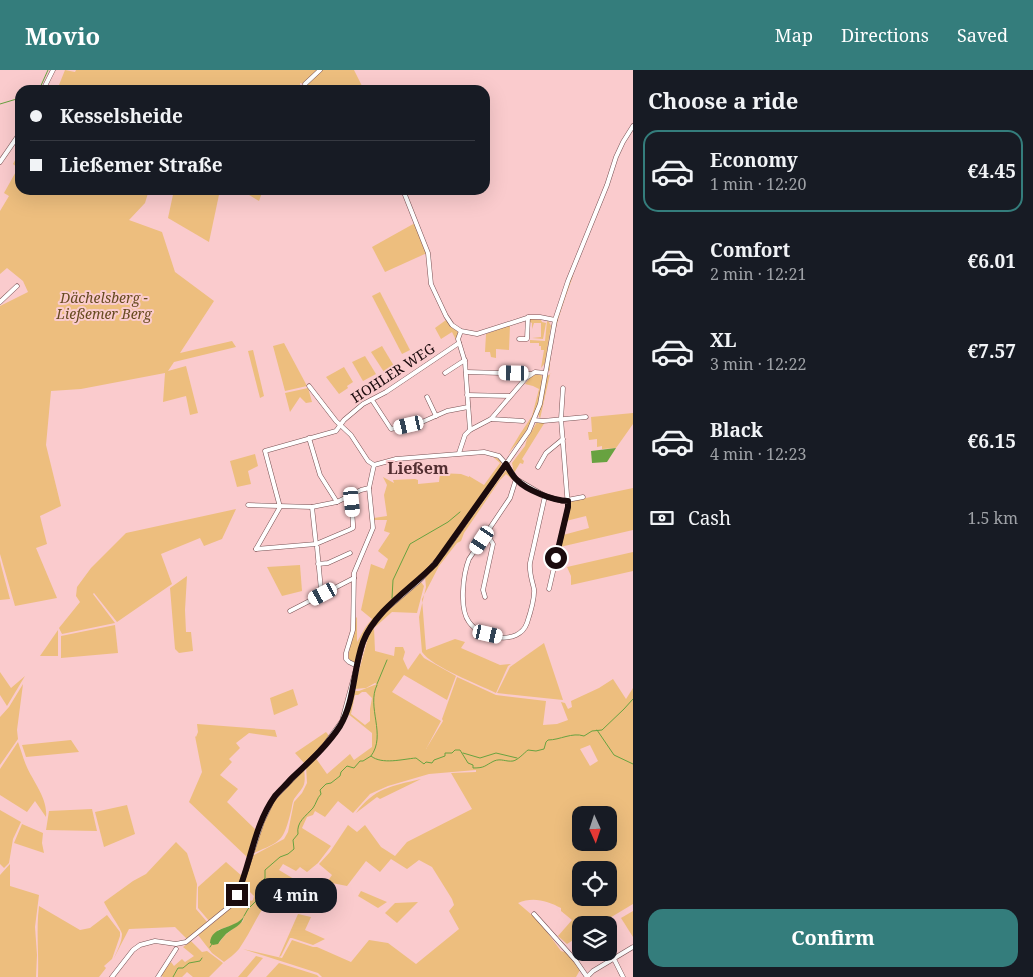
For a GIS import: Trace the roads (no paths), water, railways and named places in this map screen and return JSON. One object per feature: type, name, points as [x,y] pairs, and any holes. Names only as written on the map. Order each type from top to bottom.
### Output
[{"type":"street","points":[[46,85],[54,70]]},
{"type":"street","points":[[306,85],[320,70]]},
{"type":"street","points":[[112,977],[133,950],[140,945],[154,941],[176,944],[186,942],[222,915],[233,902],[239,891],[270,804],[277,793],[324,746],[340,726],[368,631],[376,619],[435,564],[520,445],[534,420],[546,373],[555,320],[572,268],[604,192],[616,157],[633,126]]},
{"type":"street","points":[[0,162],[15,140]]},
{"type":"street","points":[[405,195],[428,252],[431,284],[448,320],[461,331],[481,334],[528,317],[555,320]]},
{"type":"street","points":[[0,302],[18,286]]},
{"type":"street","points":[[519,338],[527,339],[528,317]]},
{"type":"street","points":[[461,331],[458,339],[465,360],[470,430]]},
{"type":"street","name":"HOHLER WEG","points":[[336,431],[353,412],[460,343]]},
{"type":"street","points":[[445,373],[465,360]]},
{"type":"street","points":[[459,453],[465,435],[470,430],[490,419],[531,374],[538,371],[546,373]]},
{"type":"street","points":[[466,372],[531,374]]},
{"type":"street","points":[[309,386],[346,430],[368,461],[374,465],[396,460],[484,452],[499,456],[516,479],[546,496],[568,501],[583,498]]},
{"type":"street","points":[[549,588],[568,507],[561,419],[564,388]]},
{"type":"street","points":[[467,395],[510,396]]},
{"type":"street","points":[[427,397],[436,416]]},
{"type":"street","points":[[372,400],[392,429],[422,422],[447,411],[468,408]]},
{"type":"street","points":[[534,420],[586,417]]},
{"type":"street","points":[[490,419],[523,421]]},
{"type":"street","points":[[346,430],[336,431],[265,451],[280,507],[256,549],[316,546],[353,528],[351,496]]},
{"type":"street","points":[[309,438],[320,475],[337,502]]},
{"type":"street","points":[[538,467],[546,454],[563,439]]},
{"type":"street","points":[[357,666],[351,665],[346,659],[346,654],[353,630],[354,573],[373,528],[369,488],[374,465]]},
{"type":"street","points":[[516,479],[510,498],[469,559],[466,568],[464,610],[470,623],[479,631],[503,638],[514,636],[523,630],[532,603],[534,590],[530,565],[546,496]]},
{"type":"street","points":[[248,505],[312,508],[337,502],[369,488]]},
{"type":"street","points":[[312,508],[323,594]]},
{"type":"street","points":[[485,597],[483,590],[493,544],[487,534]]},
{"type":"street","points":[[318,564],[328,563],[350,553]]},
{"type":"street","points":[[290,611],[354,578]]},
{"type":"street","points":[[534,914],[576,961],[587,977],[593,971],[610,961]]},
{"type":"street","points":[[617,957],[633,947]]},
{"type":"street","points":[[158,977],[176,949]]},
{"type":"street","points":[[615,961],[623,977]]},
{"type":"waterway","points":[[41,85],[48,70]]},
{"type":"waterway","points":[[0,104],[15,100]]},
{"type":"waterway","points":[[392,598],[393,580],[410,544],[448,522],[460,512]]},
{"type":"waterway","points":[[377,684],[387,660]]},
{"type":"waterway","points":[[371,756],[377,739],[374,702],[377,685]]},
{"type":"waterway","points":[[244,916],[258,897],[259,885],[265,878],[265,870],[280,857],[294,849],[293,840],[298,834],[302,819],[314,806],[321,794],[320,790],[340,776],[347,766],[354,768],[360,761],[371,756],[387,761],[416,758],[424,764],[426,762],[432,763],[434,760],[445,756],[445,753],[452,753],[455,750],[460,750],[468,763],[473,765],[473,768],[482,767],[497,760],[513,761],[528,750],[544,749],[548,740],[575,735],[584,736],[592,731],[602,730],[633,699]]},
{"type":"waterway","points":[[597,730],[614,755],[633,764]]},
{"type":"waterway","points":[[463,753],[480,758],[496,753],[517,758]]},
{"type":"waterway","points":[[173,977],[178,968],[183,968],[189,963],[200,961],[202,958]]},
{"type":"district","name":"Ließem","points":[[418,468]]},
{"type":"park label","name":"Dächelsberg - Ließemer Berg","points":[[104,306]]}]
